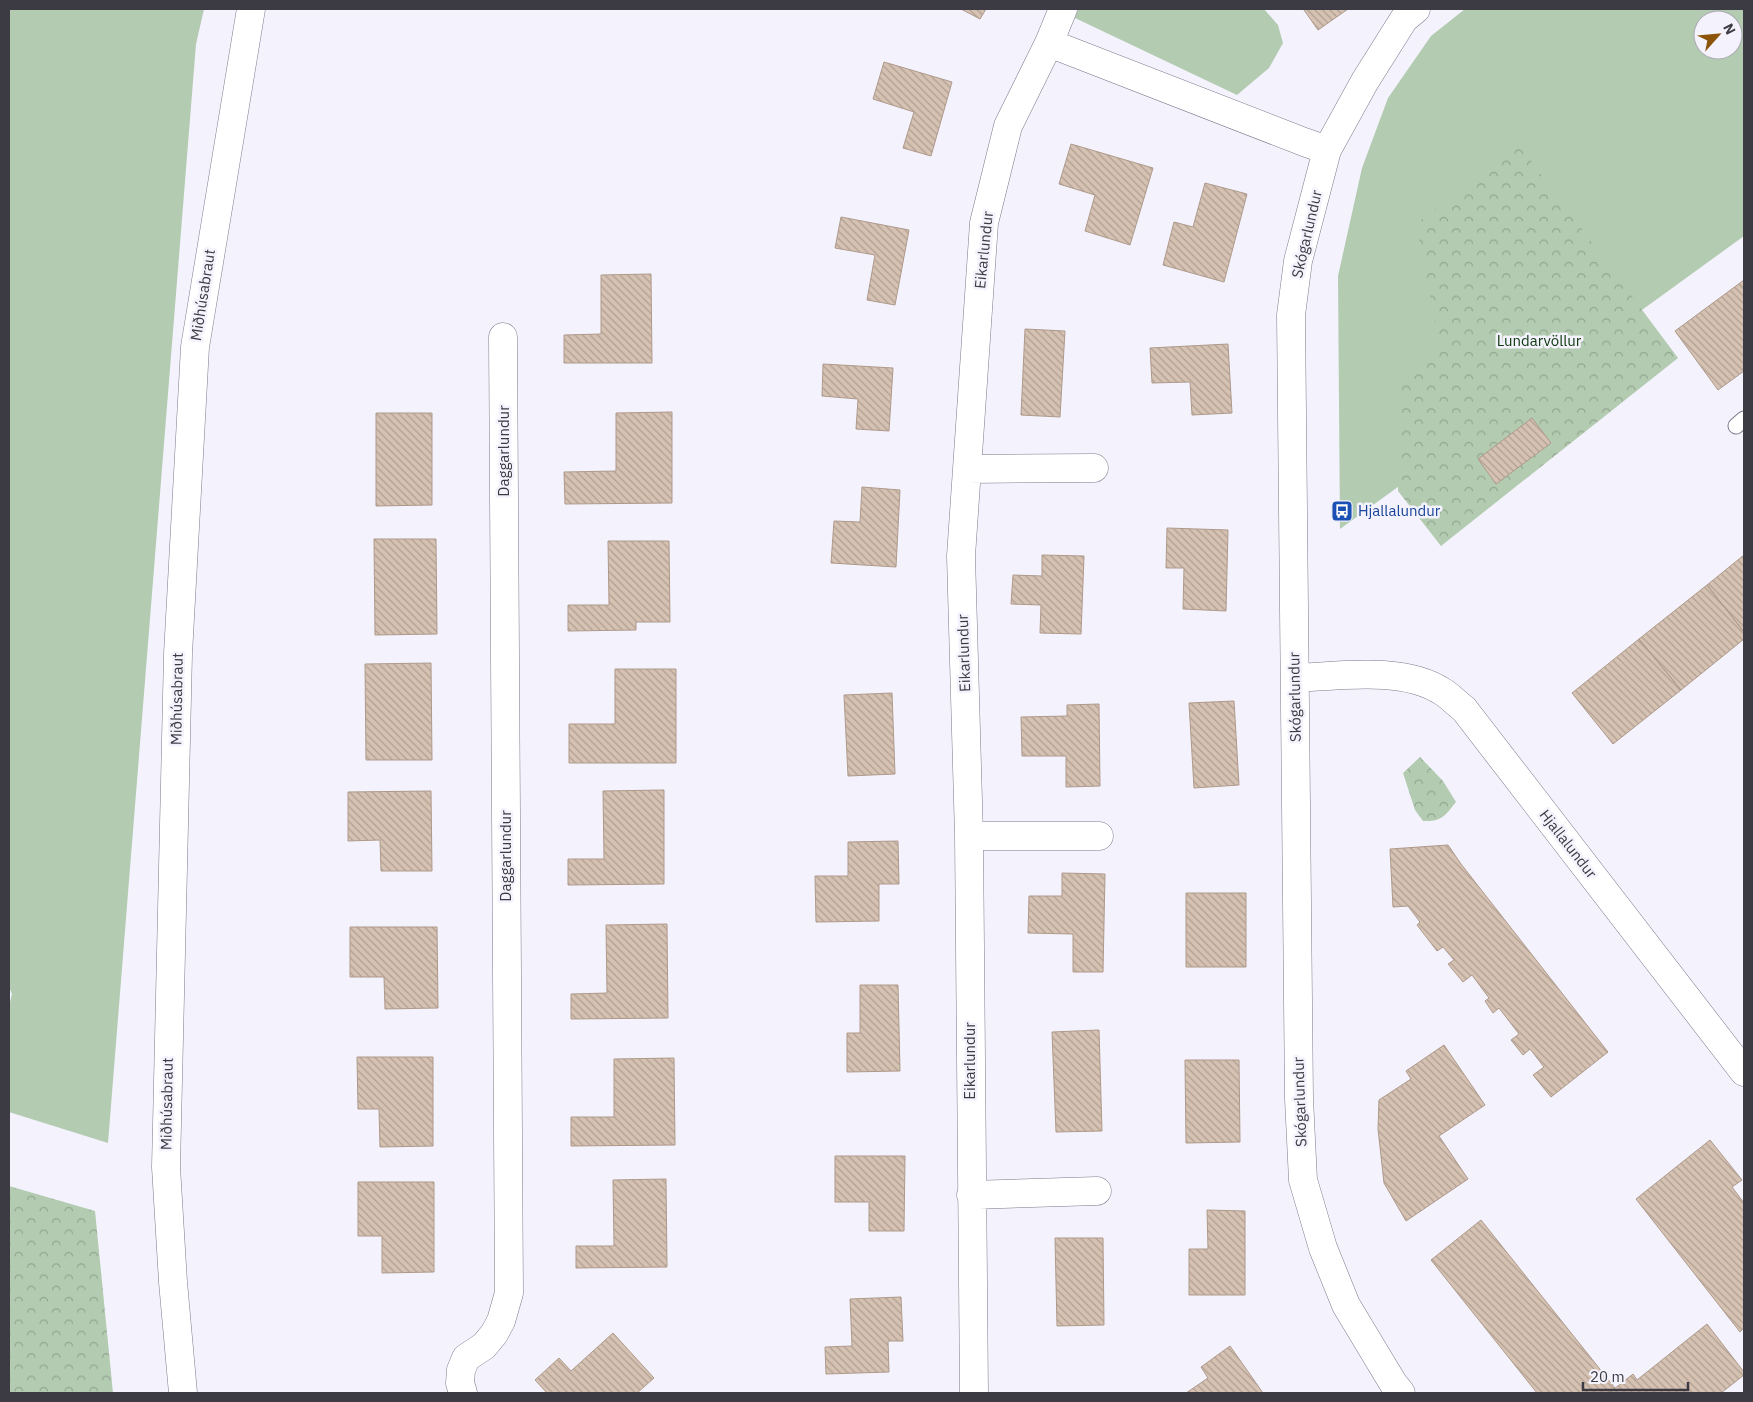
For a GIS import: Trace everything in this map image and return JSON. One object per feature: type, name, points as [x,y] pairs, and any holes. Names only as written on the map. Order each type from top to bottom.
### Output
[{"type":"street","name":"Miðhúsabraut","points":[[183,1393],[173,1282],[166,1167],[178,654],[195,348],[252,9]]},
{"type":"street","name":"Eikarlundur","points":[[974,1393],[969,836],[961,556],[984,223],[1008,126],[1049,43],[1063,9]]},
{"type":"street","name":"Skógarlundur","points":[[1391,1390],[1346,1305],[1323,1248],[1303,1180],[1299,1099],[1292,315],[1298,260],[1327,150],[1365,82],[1404,19],[1416,9]]},
{"type":"street","points":[[1049,43],[1327,150]]},
{"type":"street","name":"Daggarlundur","points":[[463,1393],[460,1383],[461,1370],[466,1358],[484,1346],[494,1334],[501,1321],[509,1293],[503,337]]},
{"type":"street","points":[[967,469],[1094,468]]},
{"type":"street","name":"Hjallalundur","points":[[1295,678],[1390,675],[1415,679],[1442,691],[1464,709],[1744,1072]]},
{"type":"street","points":[[969,836],[1099,836]]},
{"type":"street","points":[[971,1195],[1097,1191]]},
{"type":"green space","points":[[9,9],[204,9],[196,44],[108,1143],[9,1112],[9,1006],[12,994],[9,987]]},
{"type":"green space","points":[[1078,9],[1264,9],[1278,25],[1283,43],[1269,68],[1237,95],[1075,18]]},
{"type":"green space","points":[[1465,9],[1744,9],[1744,236],[1340,529],[1338,276],[1362,168],[1388,98],[1431,36]]},
{"type":"green space","name":"Lundarvöllur","points":[[1519,145],[1678,358],[1441,546],[1398,491],[1400,378],[1440,347],[1416,224]]},
{"type":"green space","points":[[1420,757],[1443,781],[1456,802],[1438,819],[1423,821],[1415,810],[1403,773]]},
{"type":"green space","points":[[9,1186],[95,1211],[113,1393],[9,1393]]},
{"type":"building","points":[[961,9],[986,9],[980,19]]},
{"type":"building","points":[[1305,9],[1348,9],[1318,30]]},
{"type":"building","points":[[884,62],[952,82],[931,156],[903,148],[914,112],[873,99]]},
{"type":"building","points":[[1071,144],[1153,168],[1130,245],[1085,231],[1095,195],[1059,184]]},
{"type":"building","points":[[1205,183],[1247,194],[1224,282],[1163,265],[1174,222],[1193,227]]},
{"type":"building","points":[[841,217],[909,230],[895,305],[867,300],[875,255],[835,248]]},
{"type":"building","points":[[651,274],[652,363],[564,363],[564,335],[601,334],[601,275]]},
{"type":"building","points":[[1744,280],[1744,371],[1718,390],[1675,331]]},
{"type":"building","points":[[1025,329],[1065,331],[1060,417],[1021,415]]},
{"type":"building","points":[[1228,344],[1232,413],[1192,415],[1190,382],[1152,383],[1150,348]]},
{"type":"building","points":[[823,364],[893,368],[889,431],[856,429],[858,399],[822,396]]},
{"type":"building","points":[[672,412],[672,503],[565,504],[564,472],[616,471],[616,413]]},
{"type":"building","points":[[376,413],[432,413],[432,505],[376,506]]},
{"type":"building","points":[[1532,418],[1551,443],[1496,484],[1478,459]]},
{"type":"building","points":[[862,487],[900,490],[896,567],[831,563],[834,521],[860,522]]},
{"type":"building","points":[[1167,528],[1228,530],[1226,611],[1183,609],[1184,568],[1166,568]]},
{"type":"building","points":[[374,539],[436,539],[437,634],[375,635]]},
{"type":"building","points":[[608,541],[669,541],[670,622],[636,622],[636,630],[568,631],[568,605],[609,605]]},
{"type":"building","points":[[1042,555],[1084,556],[1081,634],[1040,633],[1041,605],[1011,604],[1013,575],[1042,576]]},
{"type":"building","points":[[1744,555],[1744,632],[1707,585]]},
{"type":"building","points":[[1707,585],[1744,632],[1744,639],[1681,690],[1639,639]]},
{"type":"building","points":[[1639,639],[1681,690],[1613,744],[1572,693]]},
{"type":"building","points":[[431,663],[432,760],[366,760],[365,664]]},
{"type":"building","points":[[615,669],[676,669],[676,763],[569,763],[569,724],[615,724]]},
{"type":"building","points":[[892,693],[895,774],[848,776],[844,695]]},
{"type":"building","points":[[1234,701],[1239,785],[1194,788],[1189,703]]},
{"type":"building","points":[[1099,704],[1100,786],[1066,787],[1066,756],[1022,756],[1021,717],[1067,716],[1067,705]]},
{"type":"building","points":[[664,790],[664,884],[568,885],[568,859],[604,859],[603,791]]},
{"type":"building","points":[[431,791],[432,871],[381,871],[380,840],[348,841],[348,792]]},
{"type":"building","points":[[898,841],[899,884],[879,884],[879,921],[816,922],[815,876],[848,876],[848,842]]},
{"type":"building","points":[[1448,845],[1608,1052],[1551,1097],[1533,1075],[1544,1067],[1530,1049],[1523,1055],[1511,1040],[1519,1034],[1499,1008],[1493,1013],[1485,1001],[1489,998],[1472,975],[1463,982],[1448,964],[1454,960],[1443,947],[1437,951],[1417,925],[1420,922],[1408,906],[1393,907],[1390,849]]},
{"type":"building","points":[[1062,873],[1105,874],[1103,972],[1073,972],[1073,934],[1028,933],[1029,896],[1062,896]]},
{"type":"building","points":[[1186,893],[1246,893],[1246,967],[1186,967]]},
{"type":"building","points":[[667,924],[668,1018],[571,1019],[571,994],[607,993],[606,925]]},
{"type":"building","points":[[350,927],[437,927],[438,1008],[385,1009],[384,977],[350,977]]},
{"type":"building","points":[[860,985],[898,985],[900,1071],[847,1072],[847,1033],[860,1033]]},
{"type":"building","points":[[1099,1030],[1102,1131],[1056,1132],[1052,1032]]},
{"type":"building","points":[[1444,1045],[1485,1105],[1439,1136],[1468,1179],[1406,1221],[1384,1183],[1378,1129],[1379,1100],[1411,1079],[1406,1071]]},
{"type":"building","points":[[357,1057],[433,1057],[433,1146],[380,1147],[379,1109],[358,1109]]},
{"type":"building","points":[[674,1058],[675,1145],[571,1146],[571,1117],[614,1117],[614,1059]]},
{"type":"building","points":[[1185,1060],[1239,1060],[1240,1142],[1186,1143]]},
{"type":"building","points":[[1710,1140],[1742,1180],[1732,1187],[1744,1203],[1744,1328],[1740,1332],[1636,1199]]},
{"type":"building","points":[[835,1156],[905,1156],[904,1231],[869,1231],[869,1202],[835,1202]]},
{"type":"building","points":[[666,1179],[667,1267],[576,1268],[576,1246],[614,1246],[613,1180]]},
{"type":"building","points":[[358,1182],[434,1182],[434,1272],[382,1273],[382,1236],[358,1236]]},
{"type":"building","points":[[1207,1210],[1245,1211],[1245,1295],[1189,1295],[1189,1249],[1208,1249]]},
{"type":"building","points":[[1481,1220],[1615,1388],[1609,1393],[1537,1393],[1431,1260]]},
{"type":"building","points":[[1055,1238],[1103,1238],[1104,1325],[1057,1326]]},
{"type":"building","points":[[901,1297],[903,1341],[888,1341],[889,1372],[826,1374],[825,1347],[852,1346],[850,1299]]},
{"type":"building","points":[[1707,1324],[1744,1372],[1744,1375],[1721,1393],[1609,1393],[1633,1374],[1637,1380]]},
{"type":"building","points":[[613,1333],[654,1378],[637,1393],[547,1393],[535,1380],[559,1358],[571,1371]]},
{"type":"building","points":[[1230,1346],[1263,1393],[1186,1393],[1208,1378],[1201,1367]]},
{"type":"place","name":"Hjallalundur","points":[[1342,511]]}]
